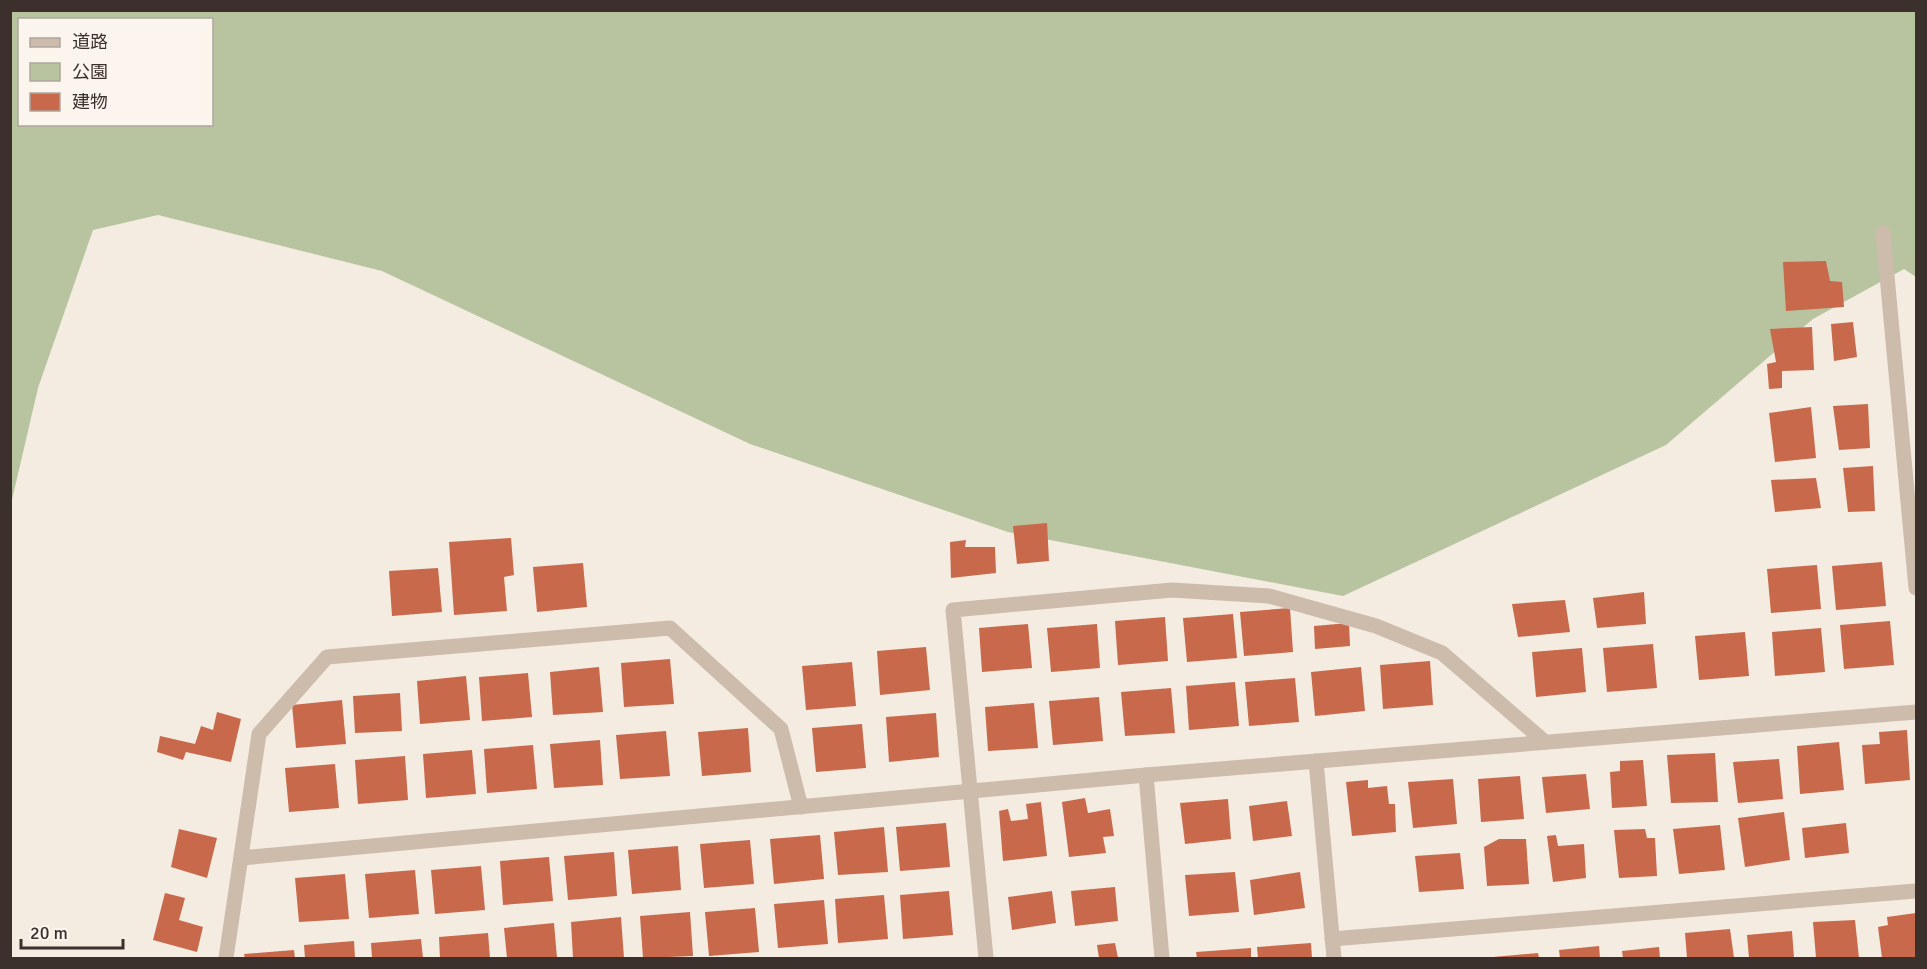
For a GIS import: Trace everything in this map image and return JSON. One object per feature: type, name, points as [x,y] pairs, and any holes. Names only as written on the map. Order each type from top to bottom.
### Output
[{"type":"street","points":[[1883,233],[1917,588]]},
{"type":"street","points":[[986,958],[952,610],[1172,590],[1269,596],[1376,626],[1442,653],[1545,742]]},
{"type":"street","points":[[226,958],[259,734],[327,657],[670,628],[781,729],[801,807]]},
{"type":"street","points":[[242,858],[1146,775],[1917,712]]},
{"type":"street","points":[[1316,761],[1334,958]]},
{"type":"street","points":[[1146,775],[1162,958]]},
{"type":"street","points":[[1332,939],[1917,891]]},
{"type":"green space","points":[[11,11],[1916,11],[1916,277],[1904,269],[1813,319],[1666,445],[1343,596],[1008,532],[750,444],[382,271],[158,215],[93,230],[38,388],[11,504]]},
{"type":"building","points":[[1826,261],[1830,281],[1842,282],[1844,307],[1786,311],[1783,262]]},
{"type":"building","points":[[1853,322],[1857,357],[1834,361],[1831,324]]},
{"type":"building","points":[[1812,327],[1814,370],[1782,371],[1782,388],[1769,389],[1767,364],[1776,362],[1770,329]]},
{"type":"building","points":[[1868,404],[1870,448],[1839,450],[1833,406]]},
{"type":"building","points":[[1811,407],[1816,458],[1775,462],[1769,413]]},
{"type":"building","points":[[1873,466],[1875,511],[1848,512],[1843,468]]},
{"type":"building","points":[[1816,478],[1821,508],[1775,512],[1771,480]]},
{"type":"building","points":[[1047,523],[1049,561],[1017,564],[1013,526]]},
{"type":"building","points":[[511,538],[514,575],[504,577],[507,611],[454,615],[449,542]]},
{"type":"building","points":[[966,540],[965,547],[995,547],[996,573],[951,578],[950,542]]},
{"type":"building","points":[[1882,562],[1886,606],[1836,610],[1832,566]]},
{"type":"building","points":[[583,563],[587,607],[537,612],[533,567]]},
{"type":"building","points":[[1817,565],[1821,609],[1771,613],[1767,569]]},
{"type":"building","points":[[438,568],[442,612],[392,616],[389,571]]},
{"type":"building","points":[[1644,592],[1646,624],[1597,628],[1593,598]]},
{"type":"building","points":[[1565,600],[1570,632],[1518,637],[1512,604]]},
{"type":"building","points":[[1290,608],[1293,652],[1244,656],[1240,612]]},
{"type":"building","points":[[1233,614],[1237,658],[1187,662],[1183,618]]},
{"type":"building","points":[[1165,617],[1168,661],[1118,665],[1115,621]]},
{"type":"building","points":[[1890,621],[1894,665],[1844,669],[1840,625]]},
{"type":"building","points":[[1349,623],[1350,646],[1315,649],[1314,626]]},
{"type":"building","points":[[1028,624],[1032,668],[982,672],[979,628]]},
{"type":"building","points":[[1097,624],[1100,668],[1051,672],[1047,628]]},
{"type":"building","points":[[1821,628],[1825,672],[1775,676],[1772,632]]},
{"type":"building","points":[[1745,632],[1749,676],[1699,680],[1695,636]]},
{"type":"building","points":[[1653,644],[1657,688],[1607,692],[1603,648]]},
{"type":"building","points":[[926,647],[930,690],[880,695],[877,651]]},
{"type":"building","points":[[1582,648],[1586,692],[1536,697],[1532,652]]},
{"type":"building","points":[[670,659],[674,704],[624,707],[621,663]]},
{"type":"building","points":[[1430,661],[1433,705],[1383,709],[1380,665]]},
{"type":"building","points":[[852,662],[856,706],[806,710],[802,666]]},
{"type":"building","points":[[599,667],[603,712],[553,715],[550,672]]},
{"type":"building","points":[[1361,667],[1365,711],[1315,716],[1311,672]]},
{"type":"building","points":[[528,673],[532,717],[482,721],[479,677]]},
{"type":"building","points":[[466,676],[470,720],[420,724],[417,681]]},
{"type":"building","points":[[1295,678],[1299,722],[1249,726],[1245,682]]},
{"type":"building","points":[[1235,682],[1239,726],[1189,730],[1186,686]]},
{"type":"building","points":[[1171,688],[1175,733],[1125,736],[1121,692]]},
{"type":"building","points":[[400,693],[402,731],[355,733],[353,696]]},
{"type":"building","points":[[1099,697],[1103,741],[1053,745],[1049,701]]},
{"type":"building","points":[[342,700],[346,744],[296,748],[292,705]]},
{"type":"building","points":[[1034,703],[1038,748],[988,751],[985,707]]},
{"type":"building","points":[[217,712],[241,719],[231,762],[186,752],[183,760],[157,752],[160,736],[195,744],[201,726],[213,730]]},
{"type":"building","points":[[936,713],[939,757],[889,762],[886,717]]},
{"type":"building","points":[[862,724],[866,768],[816,772],[812,728]]},
{"type":"building","points":[[748,728],[751,772],[702,776],[698,732]]},
{"type":"building","points":[[1907,730],[1910,780],[1865,784],[1862,745],[1880,744],[1879,732]]},
{"type":"building","points":[[666,731],[670,776],[620,779],[616,735]]},
{"type":"building","points":[[600,740],[603,785],[554,788],[550,744]]},
{"type":"building","points":[[1839,742],[1844,790],[1800,794],[1797,746]]},
{"type":"building","points":[[533,745],[537,789],[487,793],[484,749]]},
{"type":"building","points":[[472,750],[476,794],[426,798],[423,754]]},
{"type":"building","points":[[1715,753],[1718,802],[1671,803],[1667,755]]},
{"type":"building","points":[[405,756],[408,800],[358,804],[355,760]]},
{"type":"building","points":[[1779,759],[1783,799],[1738,803],[1733,762]]},
{"type":"building","points":[[1643,760],[1647,806],[1612,808],[1610,772],[1620,771],[1620,761]]},
{"type":"building","points":[[335,764],[339,808],[289,812],[285,768]]},
{"type":"building","points":[[1586,774],[1590,809],[1546,813],[1542,777]]},
{"type":"building","points":[[1520,776],[1524,819],[1481,822],[1478,779]]},
{"type":"building","points":[[1453,779],[1457,824],[1413,828],[1408,782]]},
{"type":"building","points":[[1368,780],[1368,788],[1387,786],[1389,804],[1395,804],[1396,832],[1352,836],[1346,782]]},
{"type":"building","points":[[1085,798],[1088,813],[1110,809],[1114,836],[1103,837],[1106,853],[1069,857],[1062,802]]},
{"type":"building","points":[[1228,799],[1231,839],[1185,844],[1180,803]]},
{"type":"building","points":[[1287,801],[1292,836],[1253,841],[1249,806]]},
{"type":"building","points":[[1041,802],[1047,856],[1003,861],[999,811],[1008,809],[1011,821],[1028,819],[1026,804]]},
{"type":"building","points":[[1784,812],[1790,860],[1745,867],[1738,818]]},
{"type":"building","points":[[946,823],[950,867],[900,871],[896,827]]},
{"type":"building","points":[[1846,823],[1849,853],[1805,858],[1802,828]]},
{"type":"building","points":[[1720,825],[1725,870],[1679,874],[1673,829]]},
{"type":"building","points":[[884,827],[888,872],[838,875],[834,832]]},
{"type":"building","points":[[179,829],[217,838],[207,878],[171,867]]},
{"type":"building","points":[[1645,829],[1647,838],[1655,838],[1657,876],[1619,878],[1614,830]]},
{"type":"building","points":[[820,835],[824,879],[774,884],[770,839]]},
{"type":"building","points":[[1556,835],[1558,846],[1584,844],[1586,878],[1553,882],[1547,836]]},
{"type":"building","points":[[1499,839],[1526,839],[1529,884],[1487,886],[1484,847]]},
{"type":"building","points":[[750,840],[754,884],[704,888],[700,844]]},
{"type":"building","points":[[678,846],[681,890],[632,894],[628,850]]},
{"type":"building","points":[[614,852],[617,896],[568,900],[564,856]]},
{"type":"building","points":[[1460,853],[1464,889],[1419,892],[1415,856]]},
{"type":"building","points":[[549,857],[553,901],[503,905],[500,861]]},
{"type":"building","points":[[481,866],[485,910],[435,914],[431,870]]},
{"type":"building","points":[[415,870],[419,914],[369,918],[365,874]]},
{"type":"building","points":[[1235,872],[1239,912],[1189,916],[1185,875]]},
{"type":"building","points":[[1300,872],[1305,908],[1254,915],[1250,880]]},
{"type":"building","points":[[345,874],[349,919],[299,922],[295,878]]},
{"type":"building","points":[[1115,887],[1118,921],[1075,926],[1071,891]]},
{"type":"building","points":[[949,891],[953,935],[903,939],[900,895]]},
{"type":"building","points":[[1052,891],[1056,923],[1012,930],[1008,897]]},
{"type":"building","points":[[165,893],[185,898],[179,920],[203,927],[197,952],[153,940]]},
{"type":"building","points":[[884,895],[888,939],[838,943],[835,899]]},
{"type":"building","points":[[824,900],[828,944],[778,948],[774,904]]},
{"type":"building","points":[[755,908],[759,952],[709,956],[705,912]]},
{"type":"building","points":[[690,912],[693,956],[643,958],[640,916]]},
{"type":"building","points":[[1916,913],[1916,958],[1882,958],[1878,927],[1888,925],[1887,917]]},
{"type":"building","points":[[621,917],[624,958],[573,958],[571,922]]},
{"type":"building","points":[[1855,920],[1859,958],[1816,958],[1813,922]]},
{"type":"building","points":[[554,923],[557,958],[507,958],[504,928]]},
{"type":"building","points":[[1730,929],[1734,958],[1687,958],[1685,933]]},
{"type":"building","points":[[1792,931],[1794,958],[1749,958],[1747,935]]},
{"type":"building","points":[[488,933],[490,958],[440,958],[439,937]]},
{"type":"building","points":[[421,939],[423,958],[372,958],[371,943]]},
{"type":"building","points":[[354,941],[355,958],[305,958],[304,945]]},
{"type":"building","points":[[1115,943],[1118,958],[1099,958],[1097,945]]},
{"type":"building","points":[[1311,943],[1312,958],[1258,958],[1257,947]]},
{"type":"building","points":[[1599,946],[1600,958],[1560,958],[1559,950]]},
{"type":"building","points":[[1659,947],[1660,958],[1623,958],[1622,951]]},
{"type":"building","points":[[1251,948],[1251,958],[1197,958],[1196,952]]},
{"type":"building","points":[[294,950],[295,958],[245,958],[244,954]]},
{"type":"building","points":[[1538,953],[1539,958],[1493,958],[1493,957]]}]
